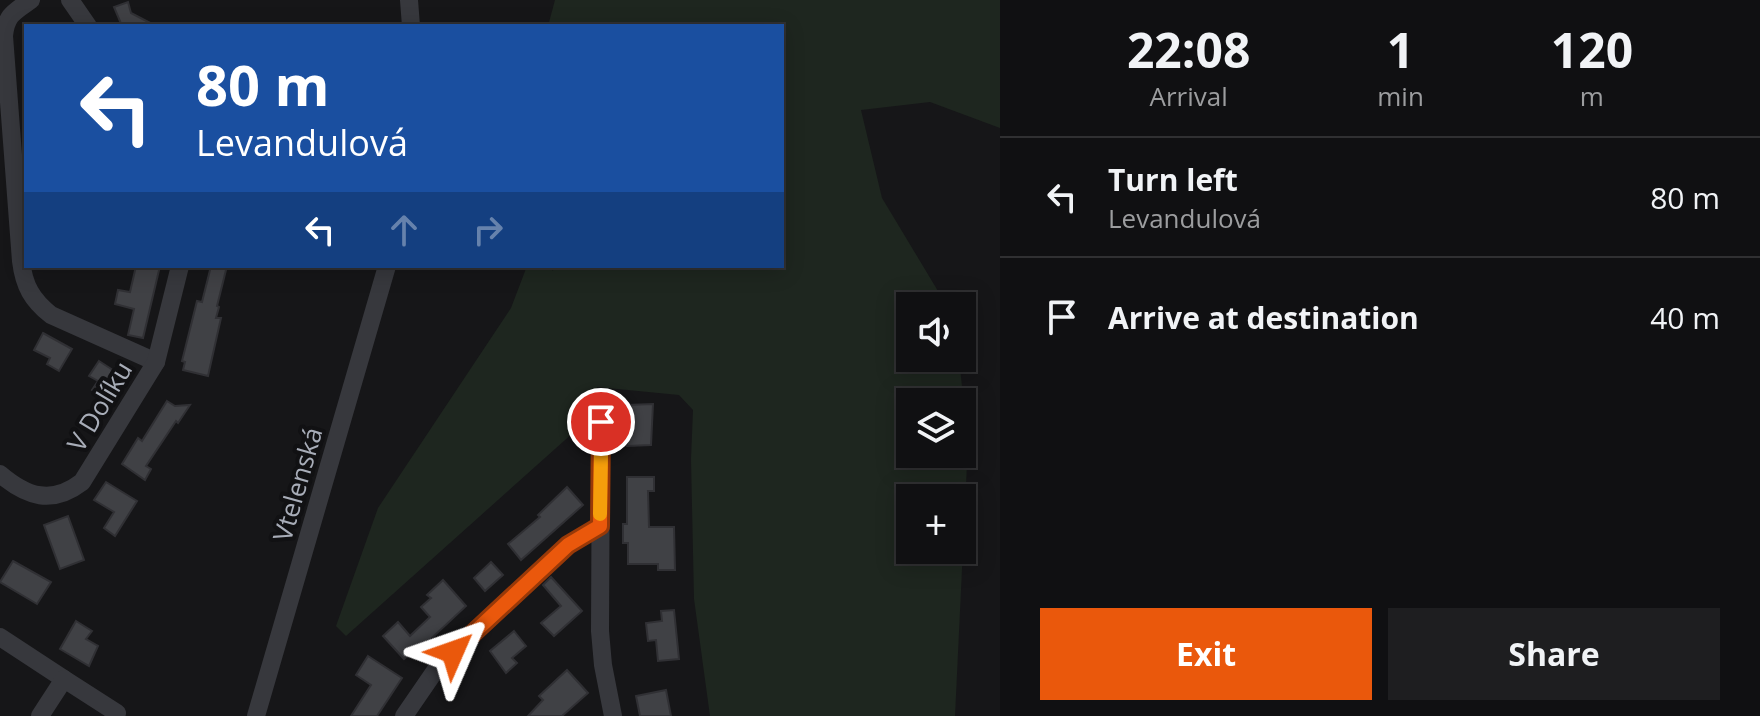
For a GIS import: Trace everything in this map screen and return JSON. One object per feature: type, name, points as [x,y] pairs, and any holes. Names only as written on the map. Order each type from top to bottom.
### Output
[{"type":"street","points":[[31,0],[5,23],[4,36],[21,261],[27,290],[37,304],[51,315],[156,362]]},
{"type":"street","points":[[70,0],[87,24]]},
{"type":"street","points":[[409,0],[411,24]]},
{"type":"street","name":"V Dolíku","points":[[0,474],[24,492],[35,495],[68,493],[82,482],[156,362],[180,268]]},
{"type":"street","name":"Vtelenská","points":[[256,716],[386,268]]},
{"type":"street","points":[[601,422],[600,631],[613,716]]},
{"type":"street","points":[[404,716],[437,668],[453,652],[568,545],[600,526]]},
{"type":"street","points":[[0,637],[117,713]]},
{"type":"street","points":[[40,716],[64,679]]},
{"type":"shaded area","points":[[555,0],[1000,0],[1000,128],[930,102],[861,110],[882,198],[939,292],[896,292],[896,372],[960,372],[962,388],[896,388],[896,468],[967,468],[966,484],[896,484],[896,564],[962,564],[955,716],[710,716],[694,599],[693,410],[679,395],[597,387],[593,415],[346,636],[336,626],[378,508],[511,308],[526,268],[554,268],[552,271],[556,268],[784,268],[784,24],[549,24]]},
{"type":"building","points":[[128,2],[131,13],[152,24],[121,24],[114,7]]},
{"type":"building","points":[[136,268],[160,268],[143,338],[128,335],[134,309],[115,304],[118,290],[130,292]]},
{"type":"building","points":[[210,268],[226,268],[217,306],[216,318],[221,318],[208,376],[183,370],[185,362],[182,361],[197,301],[202,302]]},
{"type":"building","points":[[43,333],[72,349],[59,371],[47,364],[50,358],[34,350]]},
{"type":"building","points":[[99,361],[122,376],[107,400],[92,390],[98,381],[89,376]]},
{"type":"building","points":[[167,401],[175,406],[190,405],[146,466],[151,469],[145,480],[122,464],[138,438],[142,441]]},
{"type":"building","points":[[653,404],[651,445],[627,446],[627,405]]},
{"type":"building","points":[[627,477],[654,477],[654,491],[648,491],[649,527],[674,527],[675,570],[658,570],[658,564],[628,564],[628,543],[623,543],[623,524],[627,524]]},
{"type":"building","points":[[106,482],[137,501],[115,536],[104,528],[114,512],[94,500]]},
{"type":"building","points":[[567,487],[583,505],[521,560],[508,544],[540,517],[538,515]]},
{"type":"building","points":[[68,516],[84,560],[60,569],[44,525]]},
{"type":"building","points":[[13,561],[51,582],[37,604],[0,582]]},
{"type":"building","points":[[491,562],[503,575],[485,591],[474,578]]},
{"type":"building","points":[[551,577],[582,611],[554,636],[541,623],[561,606],[543,585]]},
{"type":"building","points":[[443,580],[466,606],[420,649],[418,646],[404,659],[383,636],[398,622],[410,636],[430,617],[421,607],[431,598],[427,595]]},
{"type":"building","points":[[674,610],[679,659],[658,661],[656,640],[648,641],[646,623],[662,621],[661,611]]},
{"type":"building","points":[[76,621],[92,631],[86,639],[98,646],[89,666],[60,649]]},
{"type":"building","points":[[514,631],[526,646],[512,658],[517,663],[506,673],[490,651]]},
{"type":"building","points":[[368,656],[402,678],[377,716],[351,716],[371,685],[356,675]]},
{"type":"building","points":[[567,670],[588,693],[562,716],[528,716],[543,700],[539,696]]},
{"type":"building","points":[[666,690],[671,716],[640,716],[636,696]]},
{"type":"slow traffic","points":[[600,514],[601,454]]},
{"type":"route","points":[[453,652],[568,545],[600,526],[601,422]]}]
